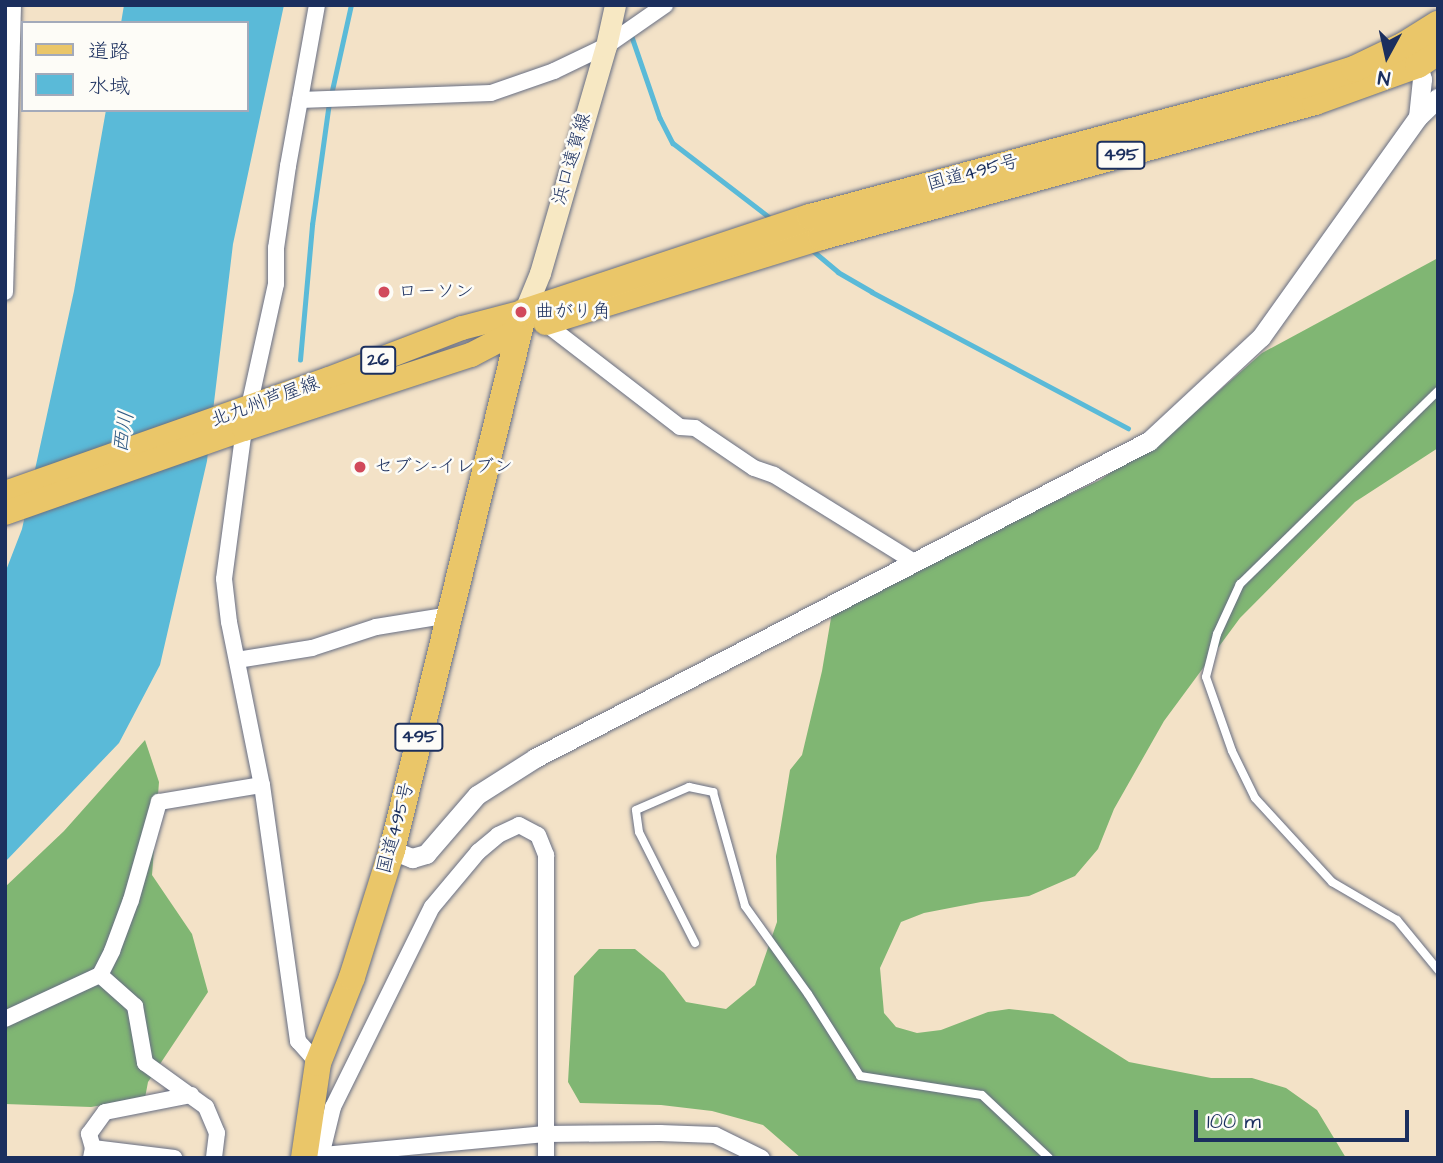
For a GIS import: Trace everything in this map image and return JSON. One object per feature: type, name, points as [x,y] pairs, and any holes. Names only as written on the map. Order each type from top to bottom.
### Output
[{"type":"highway","name":"国道495号","points":[[305,1157],[318,1063],[352,978],[392,850],[449,615],[529,322],[815,227],[1354,69],[1404,46],[1438,24]]},
{"type":"highway","name":"国道495号","points":[[815,227],[1315,102],[1428,58]]},
{"type":"main road","name":"浜口遠賀線","points":[[529,322],[540,273],[606,47],[615,5]]},
{"type":"main road","name":"北九州芦屋線","points":[[5,493],[239,421],[471,355],[529,322]]},
{"type":"main road","name":"北九州芦屋線","points":[[5,513],[239,421]]},
{"type":"street","points":[[6,283],[13,5]]},
{"type":"street","points":[[317,5],[276,248],[275,284],[239,421],[224,579],[262,785],[298,1041],[318,1063]]},
{"type":"street","points":[[300,100],[491,93],[554,71],[606,47],[665,5]]},
{"type":"street","points":[[1418,117],[1422,79],[1428,58]]},
{"type":"street","points":[[392,850],[412,858],[426,854],[477,795],[523,765],[1149,441],[1261,337],[1418,117],[1438,98]]},
{"type":"street","points":[[529,322],[680,427],[695,428],[754,468],[774,475],[916,563]]},
{"type":"street","points":[[237,660],[312,648],[376,627],[449,615]]},
{"type":"street","points":[[5,1019],[100,975],[131,900],[159,802],[262,785]]},
{"type":"street","points":[[305,1157],[333,1107],[432,907],[478,852],[498,835],[519,825],[538,835],[546,855],[546,1158]]},
{"type":"street","points":[[100,975],[135,1006],[145,1063],[206,1107],[217,1133],[214,1158]]},
{"type":"street","points":[[174,1158],[92,1153],[89,1134],[105,1112],[191,1095]]},
{"type":"street","points":[[305,1157],[545,1134],[715,1135],[762,1158]]},
{"type":"lane","points":[[1438,391],[1240,584],[1217,634],[1206,677],[1232,751],[1255,798],[1332,882],[1397,920],[1438,970]]},
{"type":"lane","points":[[695,943],[639,832],[636,810],[688,787],[713,792],[745,906],[808,995],[860,1076],[982,1095],[1049,1158]]},
{"type":"green space","points":[[1438,258],[1438,448],[1355,502],[1240,618],[1164,721],[1114,809],[1098,849],[1075,876],[1029,896],[924,913],[901,922],[880,968],[884,1013],[896,1027],[917,1033],[941,1030],[988,1012],[1009,1009],[1053,1014],[1129,1062],[1211,1078],[1252,1078],[1286,1088],[1317,1110],[1346,1158],[801,1158],[763,1125],[712,1111],[661,1105],[580,1103],[568,1082],[574,976],[599,949],[635,949],[664,973],[686,1002],[726,1009],[755,985],[777,922],[776,856],[790,770],[802,755],[822,671],[831,618],[842,602],[1100,480],[1186,420],[1262,353]]},
{"type":"green space","points":[[145,740],[159,782],[152,875],[192,934],[208,992],[148,1082],[145,1098],[91,1107],[5,1104],[5,887],[64,831]]},
{"type":"water","name":"西川","points":[[124,5],[284,5],[233,244],[207,461],[160,665],[119,743],[5,862],[5,573],[22,529],[74,291],[106,112],[248,112],[248,21],[121,21]]},
{"type":"waterway","points":[[331,95],[351,5]]},
{"type":"waterway","points":[[631,34],[660,118],[673,143],[773,220]]},
{"type":"waterway","points":[[300,360],[312,225],[329,103]]},
{"type":"waterway","points":[[811,249],[838,272],[872,292],[1128,428]]},
{"type":"place","name":"ローソン","points":[[384,292]]},
{"type":"place","name":"曲がり角","points":[[521,312]]},
{"type":"place","name":"セブン-イレブン","points":[[360,467]]}]
